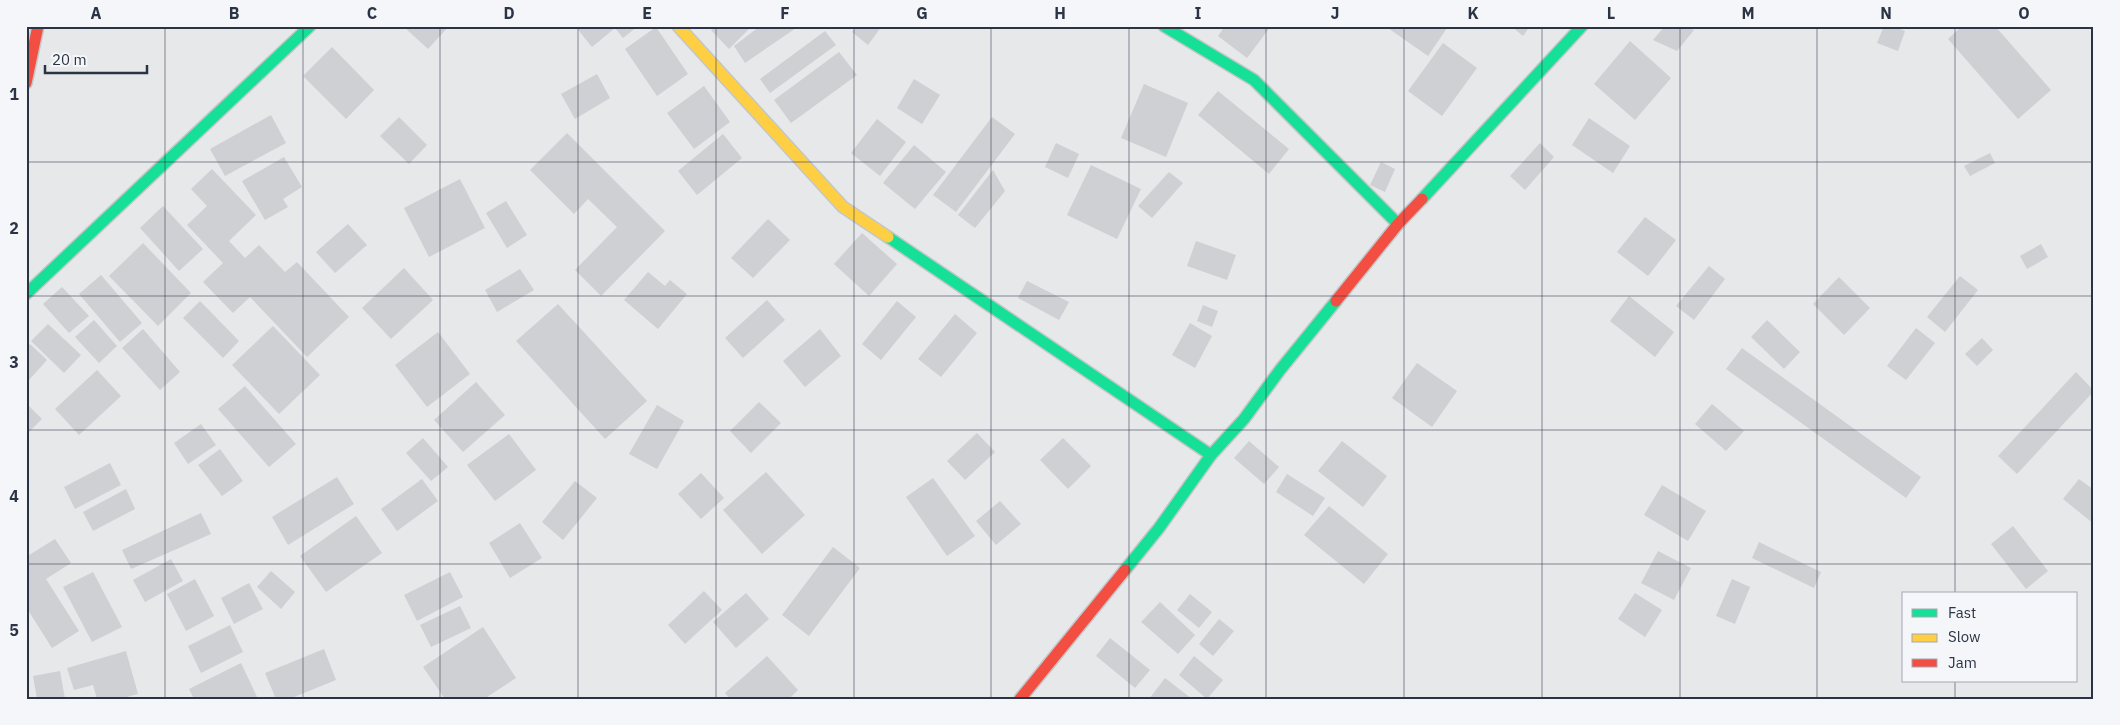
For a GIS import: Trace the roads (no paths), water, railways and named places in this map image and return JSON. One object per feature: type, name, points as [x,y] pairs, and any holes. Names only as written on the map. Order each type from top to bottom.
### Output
[{"type":"street","points":[[26,83],[38,26]]},
{"type":"street","points":[[26,294],[310,26]]},
{"type":"street","points":[[678,26],[843,207],[1211,455]]},
{"type":"street","points":[[1164,26],[1254,80],[1398,224]]},
{"type":"street","points":[[1020,699],[1159,528],[1211,455],[1244,419],[1280,370],[1398,224],[1582,26]]}]
